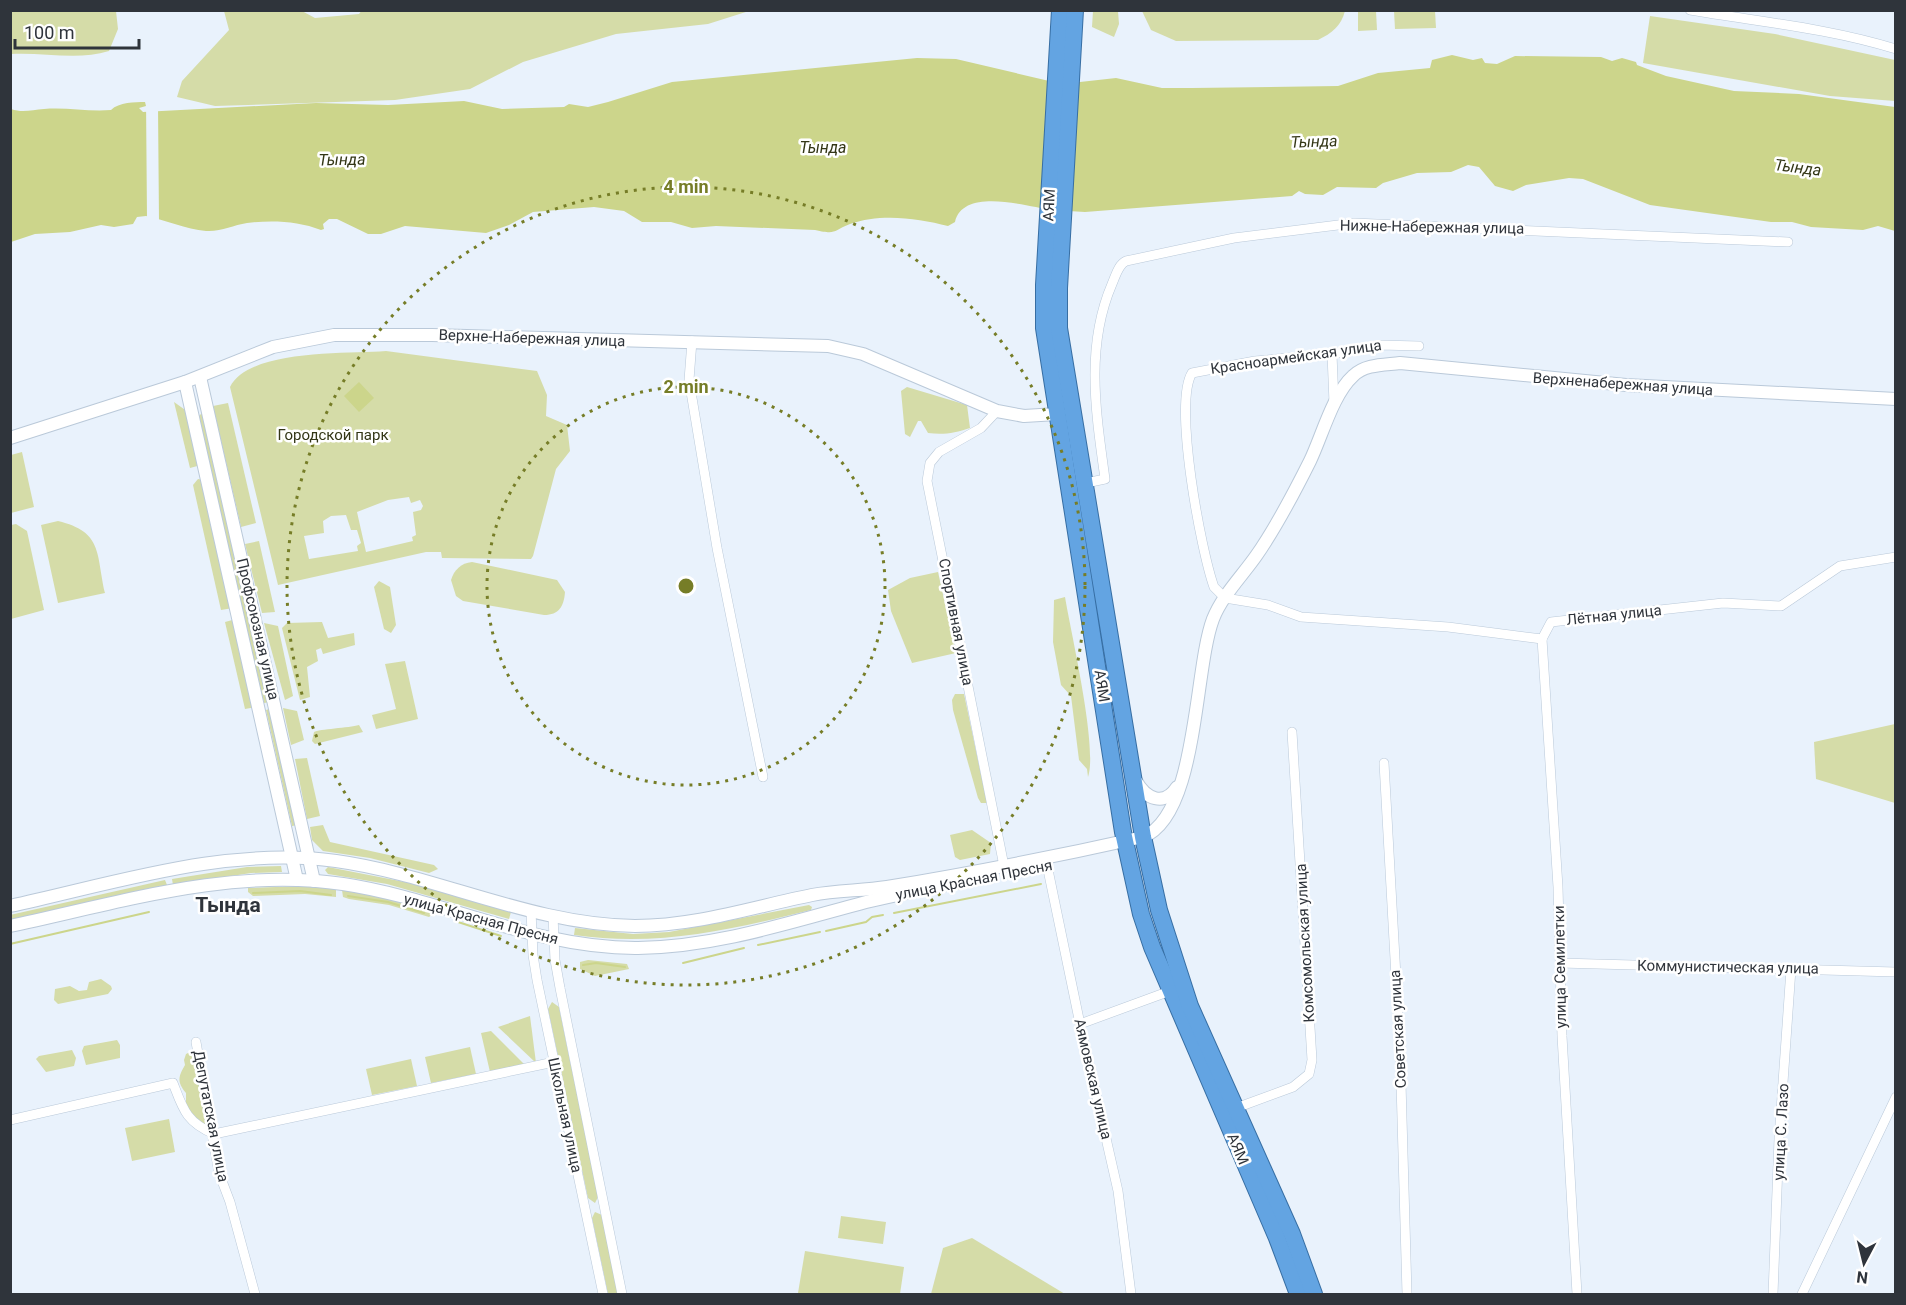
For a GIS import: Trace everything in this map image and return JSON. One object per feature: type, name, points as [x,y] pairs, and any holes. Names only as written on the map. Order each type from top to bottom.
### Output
[{"type":"highway","points":[[1060,10],[1066,48]]},
{"type":"highway","points":[[1066,48],[1075,10]]},
{"type":"highway","name":"АЯМ","points":[[1066,48],[1054,256],[1044,328],[1126,845],[1145,925],[1170,991],[1277,1238],[1298,1294]]},
{"type":"highway","name":"АЯМ","points":[[1054,256],[1059,328],[1144,842],[1159,910],[1190,1006],[1292,1234],[1314,1294]]},
{"type":"street","points":[[1690,10],[1810,27],[1896,49]]},
{"type":"street","name":"Нижне-Набережная улица","points":[[1086,483],[1106,479],[1094,395],[1097,339],[1105,301],[1119,266],[1126,261],[1234,238],[1354,223],[1788,242]]},
{"type":"street","name":"Верхне-Набережная улица","points":[[10,438],[185,382],[273,347],[334,336],[818,345],[846,349],[997,411],[1024,416],[1057,414]]},
{"type":"street","points":[[692,341],[689,380],[710,510],[763,777]]},
{"type":"street","name":"Красноармейская улица","points":[[1225,598],[1218,593],[1210,576],[1187,451],[1186,408],[1189,378],[1197,370],[1220,366],[1332,354],[1380,345],[1419,346]]},
{"type":"street","points":[[1332,354],[1334,407]]},
{"type":"street","name":"Верхненабережная улица","points":[[1354,374],[1364,368],[1400,363],[1626,386],[1896,399]]},
{"type":"street","name":"Красноармейская улица","points":[[1144,842],[1156,831],[1169,812],[1181,781],[1213,620],[1225,598],[1266,541],[1310,462],[1340,393],[1354,374]]},
{"type":"street","name":"Профсоюзная улица","points":[[200,376],[314,881]]},
{"type":"street","name":"Профсоюзная улица","points":[[185,382],[297,880]]},
{"type":"street","points":[[191,409],[207,405]]},
{"type":"street","name":"Спортивная улица","points":[[997,411],[981,428],[939,452],[930,463],[927,481],[1005,866]]},
{"type":"street","name":"Лётная улица","points":[[1542,639],[1551,622],[1723,603],[1781,606],[1840,566],[1896,557]]},
{"type":"street","points":[[1225,598],[1273,606],[1301,617],[1448,627],[1542,639]]},
{"type":"street","name":"улица Семилетки","points":[[1542,639],[1558,887],[1576,1294]]},
{"type":"street","name":"Комсомольская улица","points":[[1236,1108],[1293,1087],[1309,1074],[1312,1060],[1292,732]]},
{"type":"street","name":"Советская улица","points":[[1384,763],[1400,1048],[1407,1294]]},
{"type":"street","points":[[1133,776],[1145,794],[1156,800],[1169,797],[1181,781]]},
{"type":"street","points":[[289,845],[305,841]]},
{"type":"street","points":[[1126,845],[1144,842]]},
{"type":"street","name":"улица Красная Пресня","points":[[10,906],[237,859],[309,858],[392,872],[553,916],[604,924],[661,925],[700,920],[813,895],[885,888],[1126,845]]},
{"type":"street","name":"улица Красная Пресня","points":[[10,926],[213,885],[297,880],[368,889],[531,935],[554,939],[615,947],[687,944],[784,925],[887,897],[1047,865],[1126,845]]},
{"type":"street","name":"Аямовская улица","points":[[1047,865],[1080,1024],[1119,1191],[1131,1294]]},
{"type":"street","name":"Школьная улица","points":[[531,911],[531,935],[541,998],[603,1294]]},
{"type":"street","name":"Школьная улица","points":[[553,916],[561,994],[622,1294]]},
{"type":"street","name":"Коммунистическая улица","points":[[1560,963],[1896,972]]},
{"type":"street","name":"улица С. Лазо","points":[[1773,1294],[1779,1139],[1791,969]]},
{"type":"street","points":[[1080,1024],[1140,1004],[1170,991]]},
{"type":"street","points":[[541,998],[561,994]]},
{"type":"street","name":"Депутатская улица","points":[[196,1042],[214,1134],[219,1173],[230,1202],[255,1294]]},
{"type":"street","points":[[10,1120],[173,1083],[184,1111],[197,1126],[214,1134],[554,1062]]},
{"type":"street","points":[[1802,1294],[1896,1097]]},
{"type":"street","points":[[586,1210],[604,1206]]},
{"type":"green space","points":[[11,10],[116,11],[118,29],[109,51],[97,54],[73,56],[11,54]]},
{"type":"green space","points":[[362,10],[749,11],[708,24],[616,34],[523,62],[470,89],[395,100],[215,106],[177,97],[182,81],[229,30],[224,11],[302,11],[315,18],[359,14]]},
{"type":"green space","points":[[1142,10],[1345,11],[1335,28],[1318,40],[1176,41],[1151,30]]},
{"type":"green space","points":[[1093,11],[1118,11],[1119,24],[1114,37],[1092,27]]},
{"type":"green space","points":[[1358,11],[1376,11],[1377,30],[1358,31]]},
{"type":"green space","points":[[1394,11],[1435,11],[1436,28],[1395,29]]},
{"type":"green space","points":[[1650,16],[1775,34],[1895,60],[1895,101],[1830,96],[1643,63]]},
{"type":"green space","name":"Городской парк","points":[[386,351],[537,371],[547,395],[546,416],[567,425],[570,451],[556,469],[533,556],[531,559],[442,558],[441,552],[426,552],[278,585],[230,387],[241,375],[257,366],[277,360],[324,354]],"holes":[[[409,497],[411,503],[420,500],[423,506],[421,510],[413,512],[416,535],[412,537],[413,541],[366,552],[357,512],[388,500]],[[346,515],[351,530],[357,530],[361,543],[357,546],[358,551],[309,559],[304,536],[324,533],[323,521],[331,516]]]},
{"type":"green space","points":[[907,387],[967,405],[970,428],[949,433],[928,433],[921,421],[918,421],[910,437],[905,434],[901,391]]},
{"type":"green space","points":[[174,402],[188,412],[201,465],[190,468]]},
{"type":"green space","points":[[228,403],[256,523],[241,527],[213,406]]},
{"type":"green space","points":[[202,413],[270,702],[264,703],[198,417]]},
{"type":"green space","points":[[22,452],[34,507],[11,513],[11,455]]},
{"type":"green space","points":[[198,479],[204,480],[233,608],[221,610],[193,485]]},
{"type":"green space","points":[[58,521],[83,531],[90,538],[98,556],[105,593],[58,603],[41,525]]},
{"type":"green space","points":[[16,524],[27,531],[44,610],[11,619],[11,525]]},
{"type":"green space","points":[[259,541],[275,612],[262,613],[245,544]]},
{"type":"green space","points":[[472,562],[557,580],[565,592],[560,609],[544,615],[463,601],[456,596],[451,580],[458,568]]},
{"type":"green space","points":[[938,572],[956,653],[912,663],[891,611],[888,590],[910,578]]},
{"type":"green space","points":[[379,581],[390,587],[396,625],[391,633],[384,629],[374,587]]},
{"type":"green space","points":[[1065,597],[1087,717],[1090,762],[1088,777],[1087,769],[1079,760],[1071,696],[1061,685],[1053,642],[1054,600]]},
{"type":"green space","points":[[236,619],[256,707],[245,709],[225,622]]},
{"type":"green space","points":[[322,622],[328,638],[354,633],[355,645],[323,654],[321,648],[316,650],[318,661],[307,667],[310,697],[300,700],[282,628],[287,623]]},
{"type":"green space","points":[[264,623],[278,626],[293,696],[285,700]]},
{"type":"green space","points":[[405,661],[418,719],[376,729],[372,715],[396,709],[385,664]]},
{"type":"green space","points":[[955,694],[964,694],[987,803],[981,803],[978,798],[953,710],[952,700]]},
{"type":"green space","points":[[272,708],[298,825],[292,826],[266,710]]},
{"type":"green space","points":[[283,708],[297,711],[304,740],[291,745]]},
{"type":"green space","points":[[1895,724],[1895,803],[1816,779],[1814,742]]},
{"type":"green space","points":[[359,725],[363,732],[315,744],[312,741],[314,732]]},
{"type":"green space","points":[[307,758],[320,816],[307,819],[295,759]]},
{"type":"green space","points":[[323,825],[330,842],[434,865],[438,869],[429,873],[370,858],[323,851],[312,840],[310,827]]},
{"type":"green space","points":[[972,830],[991,843],[990,854],[960,860],[955,857],[950,835]]},
{"type":"green space","points":[[281,866],[282,872],[251,873],[173,885],[172,879],[247,867]]},
{"type":"green space","points":[[328,867],[410,883],[511,912],[509,919],[387,884],[328,874],[325,870]]},
{"type":"green space","points":[[165,880],[167,885],[11,920],[10,915]]},
{"type":"green space","points":[[305,886],[336,889],[336,897],[305,894],[253,896],[248,892],[248,888]]},
{"type":"green space","points":[[342,890],[381,895],[433,910],[434,913],[429,917],[389,905],[349,899],[343,897]]},
{"type":"green space","points":[[809,905],[812,907],[811,910],[751,924],[665,938],[635,939],[574,935],[575,928],[633,934],[669,932]]},
{"type":"green space","points":[[588,960],[627,964],[629,969],[595,976],[580,969],[580,962]]},
{"type":"green space","points":[[101,979],[111,986],[112,989],[108,994],[58,1004],[54,1000],[55,989],[70,986],[79,991],[87,990],[89,982]]},
{"type":"green space","points":[[552,1002],[559,1007],[598,1197],[595,1203],[588,1198],[548,1009]]},
{"type":"green space","points":[[530,1016],[536,1063],[498,1027]]},
{"type":"green space","points":[[491,1031],[524,1064],[490,1072],[481,1033]]},
{"type":"green space","points":[[117,1040],[120,1045],[120,1058],[86,1065],[82,1051],[84,1046]]},
{"type":"green space","points":[[470,1047],[476,1074],[431,1083],[425,1057]]},
{"type":"green space","points":[[72,1050],[76,1058],[74,1066],[46,1072],[36,1059],[39,1056]]},
{"type":"green space","points":[[196,1052],[207,1112],[205,1124],[199,1125],[186,1104],[186,1093],[181,1086],[180,1079],[186,1054]]},
{"type":"green space","points":[[411,1059],[417,1086],[372,1095],[366,1069]]},
{"type":"green space","points":[[169,1119],[175,1152],[132,1161],[125,1128]]},
{"type":"green space","points":[[595,1212],[602,1215],[619,1294],[608,1294],[592,1218]]},
{"type":"green space","points":[[841,1216],[886,1222],[883,1244],[838,1238]]},
{"type":"green space","points":[[972,1238],[1065,1294],[931,1294],[943,1248]]},
{"type":"green space","points":[[805,1251],[904,1267],[900,1294],[798,1293]]},
{"type":"water","name":"Тында","points":[[1452,55],[1473,60],[1482,58],[1485,63],[1497,64],[1515,56],[1601,57],[1612,61],[1622,58],[1666,76],[1734,91],[1799,94],[1895,107],[1895,231],[1878,226],[1863,230],[1811,227],[1792,222],[1771,222],[1650,205],[1583,179],[1569,178],[1526,185],[1513,191],[1495,186],[1479,167],[1468,165],[1451,172],[1417,173],[1383,183],[1376,188],[1337,187],[1323,195],[1305,194],[1299,191],[1292,196],[1085,212],[1056,211],[997,201],[982,202],[960,211],[955,222],[948,226],[912,219],[886,218],[850,224],[834,232],[716,226],[692,228],[671,222],[642,222],[624,211],[594,207],[533,212],[509,225],[486,233],[405,226],[381,234],[368,234],[337,219],[329,219],[323,224],[324,229],[321,230],[294,223],[266,222],[247,223],[206,231],[146,216],[137,217],[133,224],[114,227],[101,225],[70,232],[35,234],[11,242],[11,109],[23,111],[111,110],[118,105],[145,102],[146,106],[139,108],[143,112],[316,103],[388,105],[464,101],[502,109],[564,107],[569,104],[588,107],[672,82],[917,58],[956,59],[1062,84],[1116,78],[1162,88],[1338,86],[1378,73],[1430,68],[1432,60]]},
{"type":"water","points":[[359,382],[374,398],[359,412],[344,396]]},
{"type":"pier","points":[[146,99],[149,108],[158,106],[159,222],[147,219]]},
{"type":"waterway","points":[[894,913],[1041,884]]},
{"type":"waterway","points":[[253,893],[300,891],[331,895]]},
{"type":"waterway","points":[[348,896],[388,902],[424,913]]},
{"type":"waterway","points":[[10,944],[149,912]]},
{"type":"waterway","points":[[826,931],[866,922],[872,917],[883,915]]},
{"type":"waterway","points":[[455,921],[501,936]]},
{"type":"waterway","points":[[758,945],[820,932]]},
{"type":"waterway","points":[[683,963],[744,948]]},
{"type":"waterway","points":[[583,965],[596,963],[625,967]]},
{"type":"district","name":"Тында","points":[[228,905]]}]
